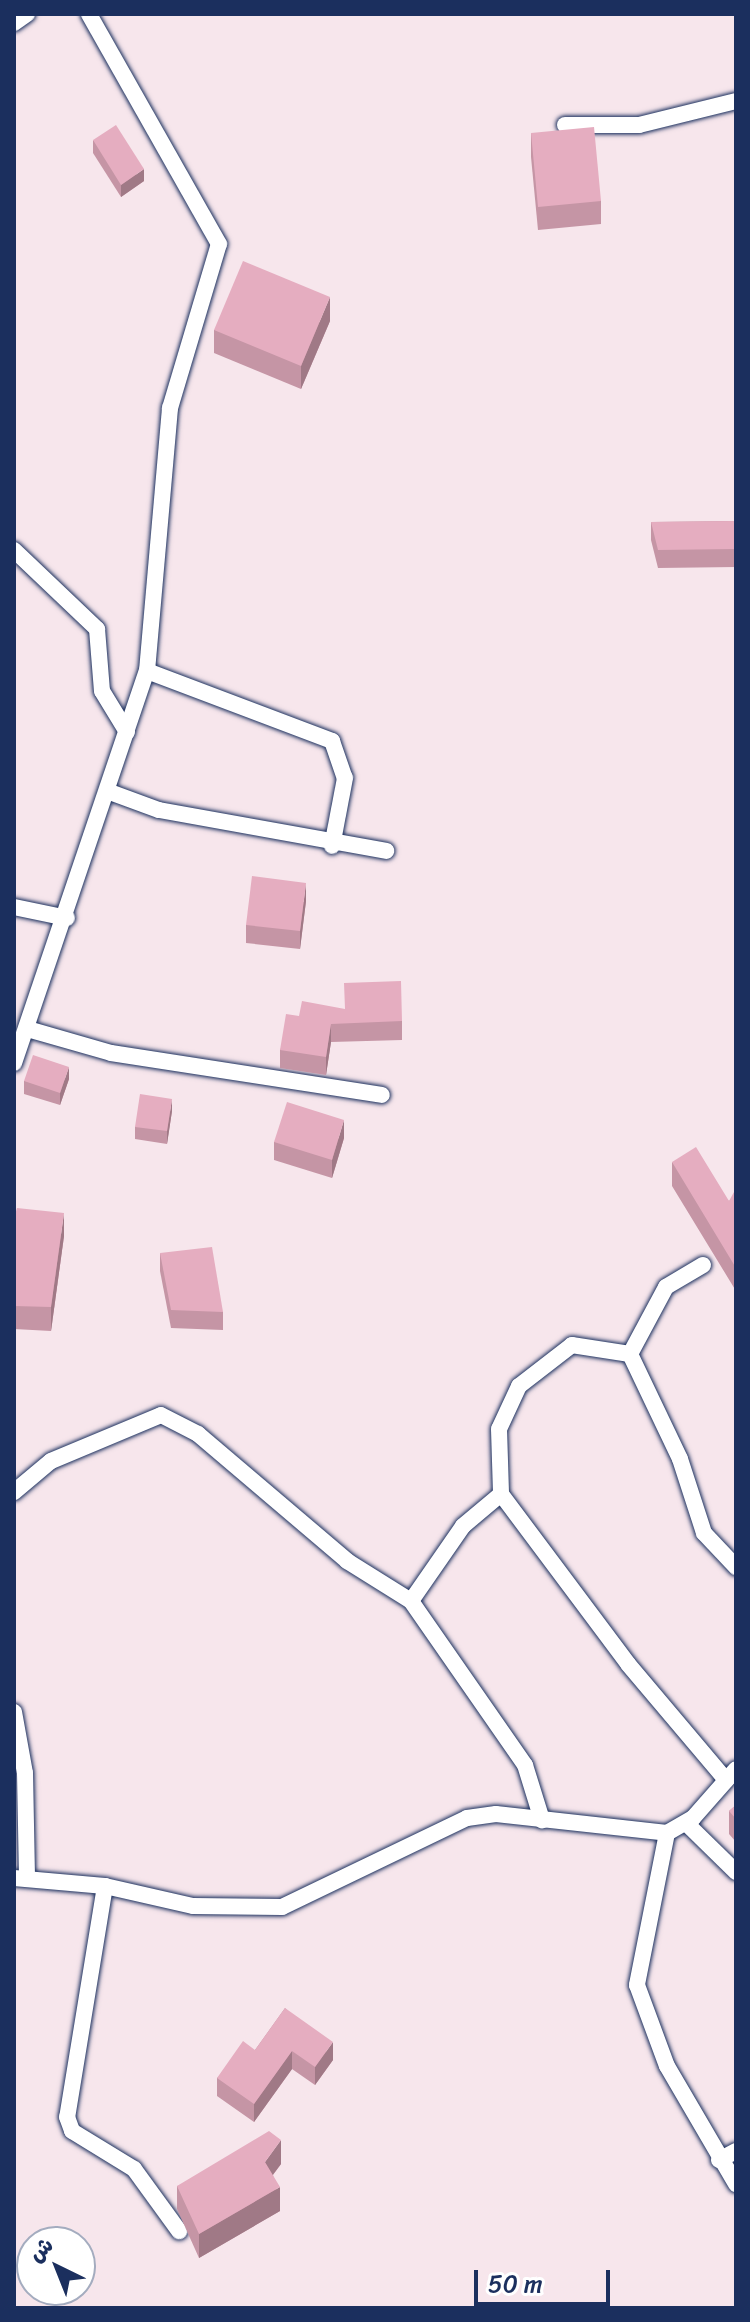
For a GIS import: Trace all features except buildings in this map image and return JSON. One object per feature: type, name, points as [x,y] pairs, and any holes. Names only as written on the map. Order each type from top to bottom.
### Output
[{"type":"street","points":[[14,23],[27,14]]},
{"type":"street","points":[[14,1063],[31,1030],[147,671],[170,408],[219,244],[89,14]]},
{"type":"street","points":[[565,125],[639,125],[736,101]]},
{"type":"street","points":[[14,550],[97,629],[102,691],[127,732]]},
{"type":"street","points":[[147,671],[332,741],[345,778],[332,846]]},
{"type":"street","points":[[107,791],[159,810],[332,846],[386,851]]},
{"type":"street","points":[[14,907],[67,918]]},
{"type":"street","points":[[31,1030],[111,1053],[382,1095]]},
{"type":"street","points":[[630,1354],[666,1287],[703,1265]]},
{"type":"street","points":[[14,1712],[25,1773],[20,1878],[105,1886],[193,1906],[282,1907],[467,1818],[542,1820],[667,1833],[686,1823],[731,1774],[628,1664],[501,1494],[499,1429],[519,1386],[572,1345],[630,1354]]},
{"type":"street","points":[[630,1354],[685,1472],[704,1533],[736,1567]]},
{"type":"street","points":[[14,1492],[51,1461],[161,1415],[198,1434],[347,1561],[411,1601],[525,1765],[542,1820]]},
{"type":"street","points":[[411,1601],[463,1526],[501,1494]]},
{"type":"street","points":[[686,1823],[736,1872]]},
{"type":"street","points":[[667,1833],[637,1985],[667,2066],[719,2160],[736,2184]]},
{"type":"street","points":[[105,1886],[67,2117],[72,2131],[134,2169],[179,2231]]},
{"type":"street","points":[[719,2160],[736,2151]]}]
